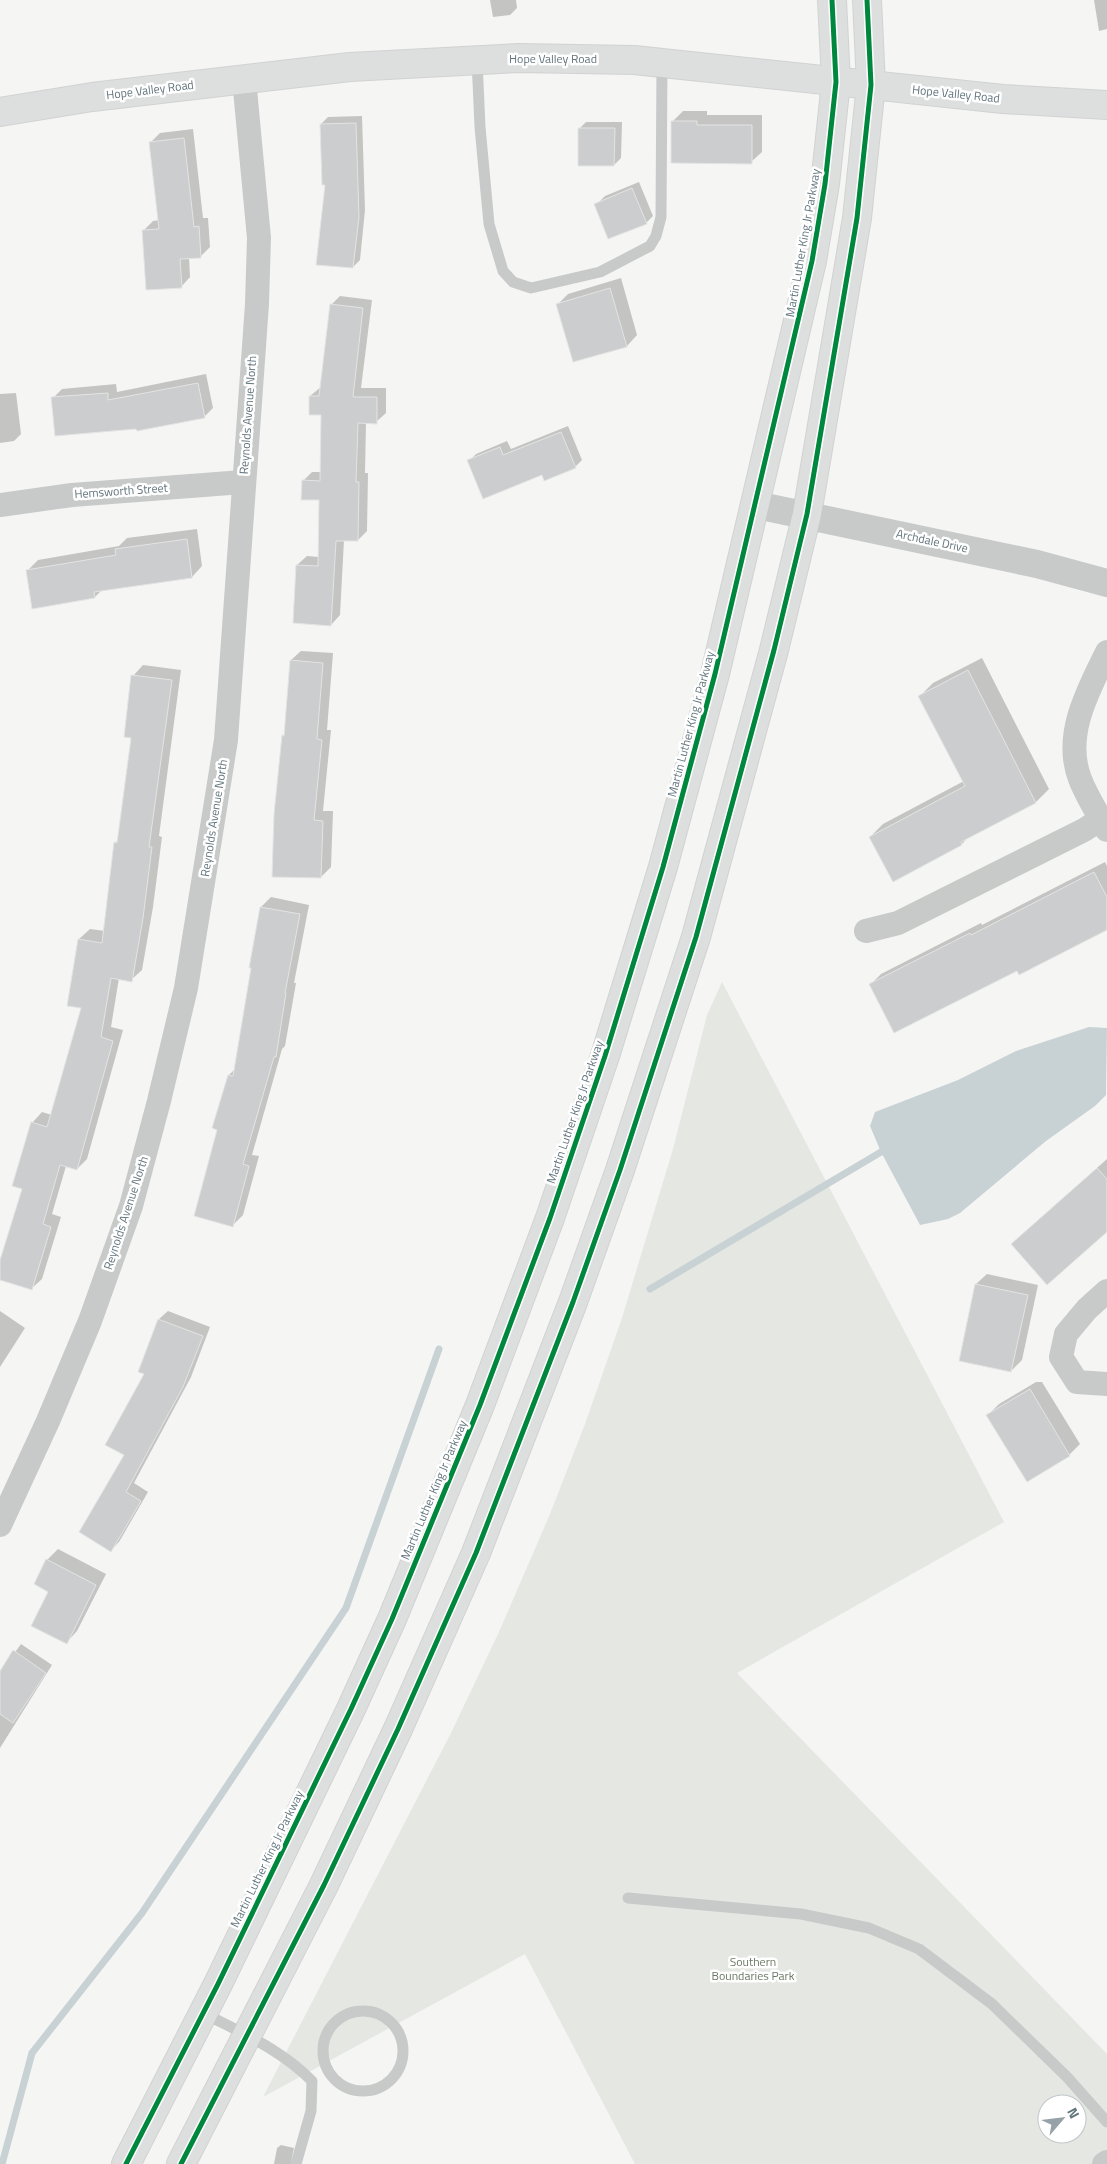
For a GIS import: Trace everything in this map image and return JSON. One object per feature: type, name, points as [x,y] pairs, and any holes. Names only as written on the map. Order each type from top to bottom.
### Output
[{"type":"main road","name":"Martin Luther King Jr Parkway","points":[[126,2164],[204,2013],[352,1709],[392,1619],[480,1405],[550,1218],[605,1056],[663,867],[715,674],[812,261],[825,184],[836,82],[832,0]]},
{"type":"main road","points":[[181,2164],[324,1885],[398,1729],[476,1553],[573,1302],[620,1170],[696,937],[774,650],[807,514],[857,218],[871,85],[867,0]]},
{"type":"main road","name":"Hope Valley Road","points":[[0,112],[92,97],[350,67],[536,58],[634,60],[1003,99],[1107,106]]},
{"type":"street","name":"Reynolds Avenue North","points":[[0,1525],[48,1421],[90,1321],[131,1206],[160,1102],[186,988],[226,740],[257,304],[259,238],[249,115],[244,79]]},
{"type":"street","name":"Hemsworth Street","points":[[0,505],[72,495],[243,482]]},
{"type":"street","name":"Archdale Drive","points":[[756,505],[807,514],[1037,564],[1107,583]]},
{"type":"street","points":[[866,931],[898,923],[1084,830],[1104,824],[1080,778],[1074,744],[1080,710],[1107,652]]},
{"type":"street","points":[[1105,1299],[1066,1334],[1061,1357],[1077,1382],[1107,1384]]},
{"type":"lane","points":[[477,60],[480,127],[489,224],[503,271],[513,282],[531,288],[600,272],[650,246],[656,236],[661,217],[662,63]]},
{"type":"lane","points":[[628,1898],[801,1914],[869,1928],[919,1949],[992,2004],[1067,2077],[1107,2122]]},
{"type":"lane","points":[[356,2012],[376,2013],[392,2024],[399,2034],[403,2047],[402,2061],[397,2073],[382,2086],[363,2091],[350,2088],[338,2082],[330,2072],[324,2060],[325,2041],[334,2024],[344,2016],[356,2012]]},
{"type":"lane","points":[[204,2013],[280,2053],[296,2065],[312,2081],[311,2111],[296,2164]]},
{"type":"lane","points":[[312,2081],[330,2072]]},
{"type":"green space","name":"Southern Boundaries Park","points":[[722,982],[1004,1522],[737,1673],[1107,2054],[1107,2164],[635,2164],[525,1954],[263,2097],[451,1733],[499,1632],[550,1514],[585,1424],[622,1318],[673,1149],[707,1015]]},
{"type":"shaded area","points":[[1089,1027],[1107,1028],[1106,1095],[1095,1106],[1046,1141],[960,1213],[948,1219],[920,1225],[881,1152],[870,1126],[875,1112],[958,1080],[1016,1051]]},
{"type":"building","points":[[671,121],[697,121],[697,125],[752,125],[752,164],[671,163]]},
{"type":"building","points":[[356,123],[359,217],[353,268],[316,265],[325,185],[322,185],[320,124]]},
{"type":"building","points":[[578,128],[615,128],[614,166],[578,166]]},
{"type":"building","points":[[184,138],[194,227],[199,226],[201,258],[180,259],[182,288],[146,290],[142,230],[159,229],[149,142]]},
{"type":"building","points":[[632,188],[647,224],[608,239],[594,204]]},
{"type":"building","points":[[610,288],[627,347],[573,362],[556,304]]},
{"type":"building","points":[[330,304],[363,308],[353,397],[377,397],[377,424],[358,423],[356,482],[359,482],[358,541],[336,541],[331,626],[293,623],[296,565],[318,566],[319,500],[301,500],[302,480],[320,481],[321,415],[309,415],[309,396],[319,396]]},
{"type":"building","points":[[198,383],[205,418],[137,431],[136,429],[55,436],[51,397],[108,393],[108,400]]},
{"type":"building","points":[[561,432],[576,468],[544,481],[542,475],[483,499],[467,460],[500,447],[503,455]]},
{"type":"building","points":[[187,539],[192,578],[94,592],[95,598],[32,609],[26,570],[116,555],[115,549]]},
{"type":"building","points":[[290,660],[323,663],[317,739],[322,740],[314,820],[323,821],[321,878],[272,877],[274,814],[282,735],[284,736]]},
{"type":"building","points":[[968,670],[1036,803],[961,842],[962,845],[893,882],[869,837],[965,786],[918,696]]},
{"type":"building","points":[[131,675],[172,680],[149,847],[152,847],[143,918],[132,982],[111,978],[101,1037],[113,1041],[77,1170],[60,1165],[43,1224],[51,1227],[32,1290],[0,1280],[0,1260],[22,1189],[12,1186],[31,1122],[47,1127],[81,1008],[67,1006],[78,939],[102,943],[114,842],[117,843],[131,738],[124,737]]},
{"type":"building","points":[[1094,872],[1107,897],[1107,930],[1019,975],[1017,971],[894,1033],[869,984],[970,933],[971,935]]},
{"type":"building","points":[[260,907],[300,914],[285,993],[276,1057],[274,1057],[243,1164],[249,1166],[233,1227],[194,1216],[217,1130],[212,1128],[228,1075],[233,1076]]},
{"type":"building","points":[[1097,1168],[1107,1179],[1107,1232],[1047,1285],[1011,1244]]},
{"type":"building","points":[[975,1284],[1028,1295],[1011,1372],[959,1361]]},
{"type":"building","points":[[158,1319],[203,1336],[183,1387],[126,1492],[141,1501],[111,1552],[79,1532],[124,1455],[105,1445],[144,1374],[138,1372]]},
{"type":"building","points":[[1030,1389],[1070,1456],[1027,1482],[986,1415]]},
{"type":"building","points":[[46,1559],[96,1585],[67,1644],[31,1626],[48,1592],[34,1584]]},
{"type":"building","points":[[13,1650],[46,1673],[13,1723],[0,1714],[0,1671]]},
{"type":"waterway","points":[[650,1289],[881,1152],[889,1150]]},
{"type":"waterway","points":[[2,2164],[32,2053],[142,1913],[346,1608],[439,1349]]},
{"type":"cycle path","points":[[126,2164],[218,1984],[351,1709],[392,1619],[480,1405],[550,1218],[605,1056],[663,867],[715,674],[812,261],[825,184],[836,82],[832,0]]},
{"type":"cycle path","points":[[181,2164],[324,1885],[398,1729],[476,1553],[573,1302],[620,1170],[696,937],[774,650],[807,514],[857,218],[871,85],[867,0]]}]
